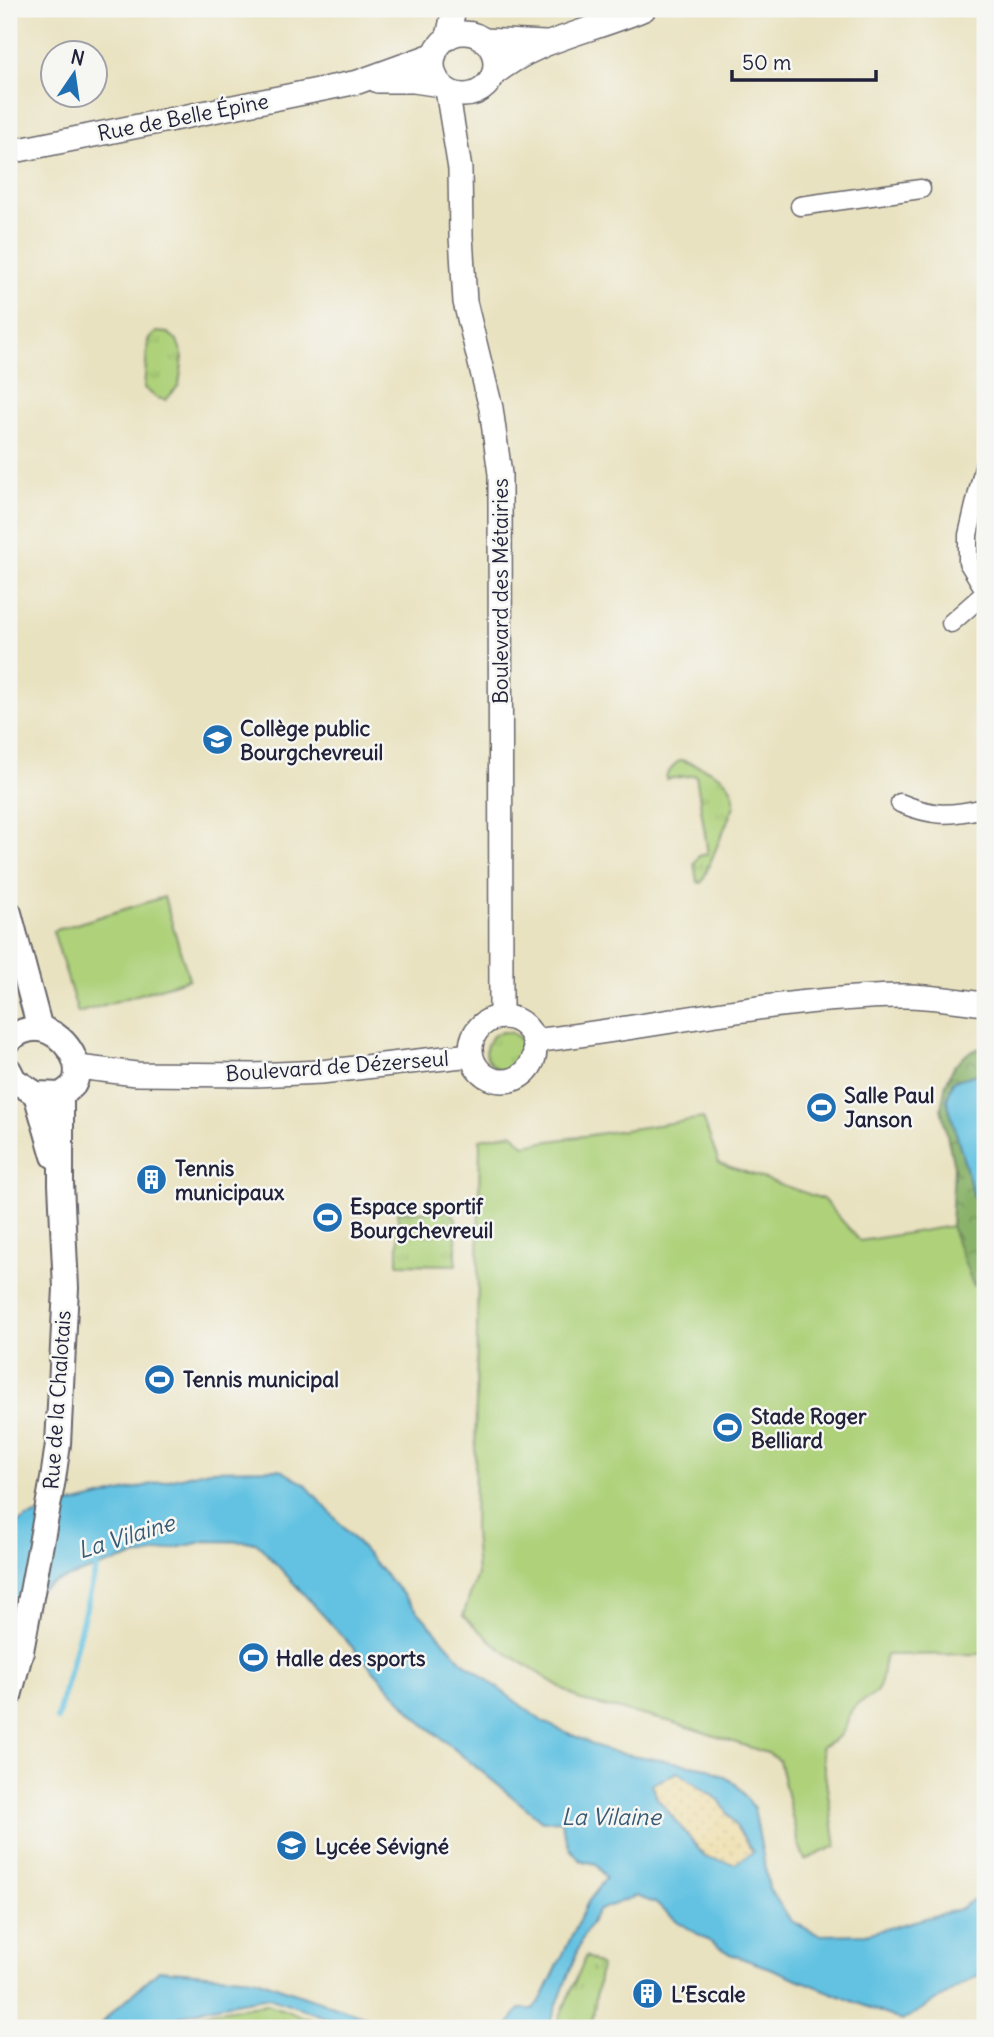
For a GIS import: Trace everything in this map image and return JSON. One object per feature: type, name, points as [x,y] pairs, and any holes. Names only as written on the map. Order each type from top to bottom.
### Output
[{"type":"main road","points":[[9,912],[40,1029]]},
{"type":"main road","points":[[9,1041],[19,1032],[40,1029],[60,1039],[72,1053],[78,1067],[73,1085],[61,1095],[36,1094],[14,1080],[9,1070]]},
{"type":"main road","name":"Rue de la Chalotais","points":[[36,1094],[61,1184]]},
{"type":"main road","name":"Rue de la Chalotais","points":[[9,1696],[21,1651],[54,1479],[58,1444],[66,1288],[61,1184],[61,1095]]},
{"type":"street","points":[[454,9],[434,73],[444,87],[461,95],[476,93],[486,86],[493,75],[548,43],[615,22],[644,9]]},
{"type":"street","points":[[470,9],[480,38],[489,46],[495,60],[493,75]]},
{"type":"street","points":[[441,46],[462,33],[480,38],[548,43]]},
{"type":"street","name":"Rue de Belle Épine","points":[[358,82],[441,46]]},
{"type":"street","name":"Rue de Belle Épine","points":[[9,152],[358,82],[414,81],[444,87]]},
{"type":"street","name":"Boulevard des Métairies","points":[[444,87],[460,169],[465,302],[491,408],[500,474],[501,1017]]},
{"type":"street","name":"Boulevard des Métairies","points":[[460,169],[476,93]]},
{"type":"street","points":[[800,206],[921,189]]},
{"type":"street","points":[[951,624],[985,591],[968,562],[968,535],[985,463]]},
{"type":"street","points":[[900,803],[923,813],[956,814],[985,808]]},
{"type":"street","points":[[534,1041],[845,998],[985,992]]},
{"type":"street","points":[[903,995],[985,1004]]},
{"type":"street","points":[[513,1018],[524,1024],[534,1041],[535,1056],[531,1065],[515,1079],[492,1079],[482,1073],[471,1055],[475,1033],[491,1019],[513,1018]]},
{"type":"street","name":"Boulevard de Dézerseul","points":[[78,1067],[135,1074],[255,1075],[321,1072],[471,1055]]},
{"type":"green space","points":[[156,332],[168,333],[177,340],[183,357],[179,385],[166,400],[157,398],[144,388],[148,340]]},
{"type":"green space","points":[[681,760],[717,774],[725,780],[734,795],[734,806],[700,883],[697,881],[694,863],[699,856],[708,854],[696,775],[666,779],[675,764]]},
{"type":"green space","points":[[164,897],[189,979],[78,1013],[53,931]]},
{"type":"green space","points":[[505,1032],[519,1037],[524,1051],[519,1065],[505,1070],[491,1065],[486,1051],[491,1037]]},
{"type":"green space","points":[[985,1046],[985,1072],[953,1081],[947,1100],[985,1236],[985,1291],[973,1285],[951,1226],[954,1166],[941,1108],[946,1083],[954,1066],[968,1053]]},
{"type":"green space","points":[[703,1118],[719,1163],[823,1199],[860,1241],[951,1226],[973,1285],[985,1291],[985,1654],[886,1655],[882,1680],[877,1691],[857,1704],[841,1735],[821,1747],[836,1846],[805,1860],[798,1842],[779,1760],[767,1753],[672,1722],[582,1701],[502,1650],[463,1616],[477,1574],[474,1531],[480,1139],[513,1133],[524,1145]]},
{"type":"green space","points":[[449,1211],[456,1218],[456,1265],[398,1264],[398,1212]]},
{"type":"green space","points":[[586,1956],[601,1966],[591,2028],[555,2028]]},
{"type":"green space","points":[[267,2004],[335,2028],[160,2028],[211,2012]]},
{"type":"sand","points":[[678,1772],[719,1800],[753,1852],[735,1865],[705,1857],[657,1798],[651,1784]]},
{"type":"water","points":[[985,1072],[985,1236],[947,1100],[953,1081]]},
{"type":"water","name":"La Vilaine","points":[[279,1469],[305,1484],[461,1660],[543,1722],[608,1751],[708,1768],[735,1783],[754,1808],[769,1888],[791,1921],[819,1935],[866,1934],[960,1909],[985,1891],[985,1971],[902,2021],[730,1954],[677,1921],[655,1903],[636,1896],[599,1910],[594,1917],[582,1939],[548,2028],[506,2028],[520,2009],[533,2009],[542,1998],[588,1902],[606,1878],[596,1864],[580,1860],[570,1849],[560,1820],[542,1821],[420,1721],[256,1542],[207,1541],[117,1561],[55,1582],[9,1605],[9,1528],[27,1518],[68,1505],[209,1470]],"holes":[[[678,1772],[719,1800],[753,1852],[735,1864],[705,1857],[657,1798],[652,1784]]]},
{"type":"water","points":[[159,1970],[253,1978],[397,2028],[355,2028],[269,1997],[211,2007],[144,2028],[97,2028]]},
{"type":"waterway","points":[[57,1719],[98,1561]]},
{"type":"place","name":"Collège public Bourgchevreuil","points":[[217,740]]},
{"type":"place","name":"Salle Paul Janson","points":[[821,1107]]},
{"type":"place","name":"Tennis municipaux","points":[[152,1180]]},
{"type":"place","name":"Espace sportif Bourgchevreuil","points":[[327,1218]]},
{"type":"place","name":"Tennis municipal","points":[[160,1379]]},
{"type":"place","name":"Stade Roger Belliard","points":[[728,1428]]},
{"type":"place","name":"Halle des sports","points":[[253,1658]]},
{"type":"place","name":"Lycée Sévigné","points":[[292,1846]]},
{"type":"place","name":"L’Escale","points":[[648,1994]]}]
